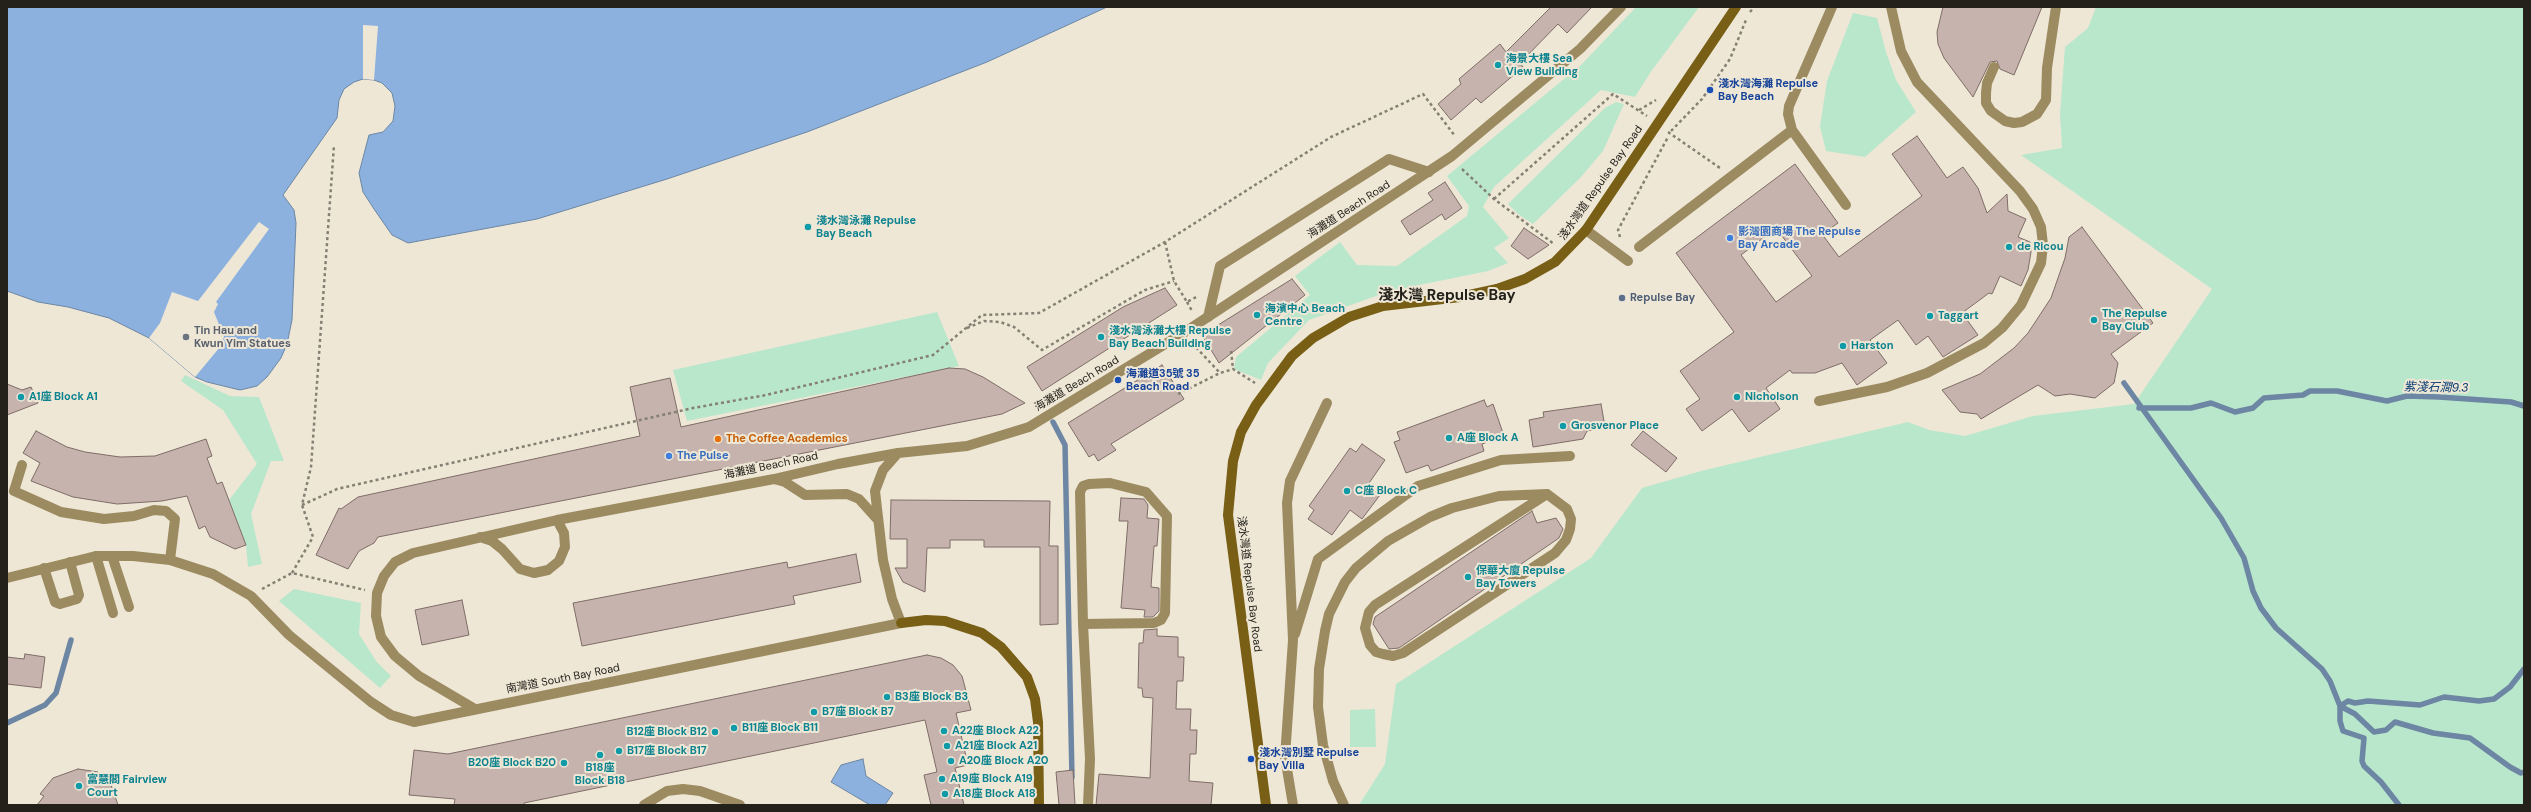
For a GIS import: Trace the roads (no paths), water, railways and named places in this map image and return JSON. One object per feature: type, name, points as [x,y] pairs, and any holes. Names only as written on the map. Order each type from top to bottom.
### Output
[{"type":"main road","name":"淺水灣道 Repulse Bay Road","points":[[1266,805],[1228,515],[1230,474],[1236,449],[1248,419],[1265,390],[1292,356],[1303,346],[1349,317],[1396,304],[1460,297],[1497,289],[1542,270],[1566,252],[1586,230],[1736,7]]},
{"type":"main road","name":"南灣道 South Bay Road","points":[[902,623],[926,620],[945,621],[982,634],[1001,647],[1027,678],[1034,699],[1038,722],[1039,805]]},
{"type":"street","name":"海灘道 Beach Road","points":[[475,709],[419,676],[395,656],[381,636],[376,616],[377,593],[380,584],[395,562],[413,553],[557,520],[774,479],[838,464],[898,453],[967,446],[1029,427],[1208,317],[1464,148],[1580,49],[1621,7]]},
{"type":"street","points":[[1832,7],[1789,106],[1792,130],[1846,205]]},
{"type":"street","points":[[1819,401],[1887,387],[1927,373],[1984,343],[2002,328],[2021,305],[2041,263],[2043,245],[2041,227],[2033,209],[2020,191],[1917,82],[1901,51],[1892,7]]},
{"type":"street","points":[[1994,67],[1987,83],[1986,93],[1986,104],[1991,111],[2005,121],[2014,123],[2026,121],[2037,114],[2046,100],[2049,52],[2056,7]]},
{"type":"street","points":[[1639,247],[1792,130]]},
{"type":"street","points":[[1208,317],[1220,266],[1389,159],[1429,172]]},
{"type":"street","points":[[1586,230],[1628,262]]},
{"type":"street","points":[[1293,805],[1285,757],[1293,640],[1288,510],[1290,481],[1327,403]]},
{"type":"street","points":[[898,453],[887,464],[875,490],[876,519],[886,580],[902,623]]},
{"type":"street","points":[[1293,640],[1318,559],[1418,486],[1502,460],[1570,456]]},
{"type":"street","points":[[22,465],[14,491],[61,512],[104,519],[134,516],[154,510],[166,511],[175,520],[170,560]]},
{"type":"street","points":[[774,479],[785,482],[806,495],[846,494],[859,499],[876,519]]},
{"type":"street","points":[[1083,624],[1154,623],[1161,620],[1165,613],[1167,516],[1146,492],[1110,483],[1089,484],[1083,486],[1080,492],[1083,624],[1090,759],[1088,805]]},
{"type":"street","points":[[1344,805],[1333,781],[1323,745],[1318,707],[1319,669],[1325,631],[1329,614],[1345,582],[1356,568],[1388,541],[1430,517],[1452,508],[1499,496],[1547,494],[1567,509],[1572,519],[1566,540],[1554,553],[1402,653],[1393,656],[1383,654],[1376,652],[1370,644],[1365,628],[1369,612],[1375,605],[1547,494]]},
{"type":"street","points":[[480,537],[492,541],[502,549],[520,569],[534,573],[548,570],[559,561],[565,547],[564,533],[557,520]]},
{"type":"street","points":[[96,556],[113,613]]},
{"type":"street","name":"南灣道 South Bay Road","points":[[7,578],[96,556],[133,556],[170,560],[213,574],[251,596],[289,635],[371,702],[391,715],[414,722],[902,623]]},
{"type":"street","points":[[112,556],[129,607]]},
{"type":"street","points":[[44,568],[55,602],[60,604],[77,599],[79,595],[70,562]]},
{"type":"street","points":[[644,805],[667,791],[683,789],[700,790],[740,805]]},
{"type":"water","points":[[7,7],[1107,7],[987,62],[807,132],[667,179],[537,219],[408,243],[392,235],[363,192],[359,173],[369,135],[383,132],[393,121],[395,106],[392,93],[382,83],[374,80],[363,79],[354,82],[344,89],[339,100],[337,118],[283,195],[294,210],[296,223],[292,320],[287,344],[281,358],[267,377],[257,386],[240,390],[207,382],[195,377],[149,338],[109,318],[68,307],[38,302],[7,291]]},
{"type":"water","points":[[863,759],[866,776],[893,793],[885,805],[870,805],[831,782],[841,765]]},
{"type":"waterway","points":[[2124,383],[2221,518],[2244,558],[2253,591],[2261,608],[2276,628],[2322,669],[2330,681],[2340,706],[2348,701],[2355,703],[2368,701],[2420,705],[2444,697],[2479,701],[2494,699],[2510,687],[2524,669]]},
{"type":"waterway","name":"紫淺石澗9.3","points":[[2139,408],[2191,408],[2211,403],[2235,412],[2253,408],[2264,398],[2303,395],[2310,391],[2337,391],[2387,401],[2407,396],[2439,397],[2511,402],[2524,406]]},
{"type":"waterway","points":[[1053,422],[1065,445],[1072,777]]},
{"type":"waterway","points":[[7,723],[45,705],[56,693],[71,640]]},
{"type":"waterway","points":[[2399,805],[2381,782],[2364,766],[2362,761],[2364,738],[2343,731],[2340,721],[2340,706],[2355,714],[2374,732],[2386,730],[2395,722],[2433,733],[2470,738],[2510,767],[2521,773],[2524,772]]},
{"type":"place","name":"海景大樓 Sea View Building","points":[[1498,65]]},
{"type":"place","name":"淺水灣海灘 Repulse Bay Beach","points":[[1710,90]]},
{"type":"place","name":"淺水灣泳灘 Repulse Bay Beach","points":[[808,227]]},
{"type":"place","name":"影灣園商場 The Repulse Bay Arcade","points":[[1730,238]]},
{"type":"place","name":"de Ricou","points":[[2009,247]]},
{"type":"place","name":"Repulse Bay","points":[[1622,298]]},
{"type":"place","name":"海濱中心 Beach Centre","points":[[1257,315]]},
{"type":"place","name":"Taggart","points":[[1930,316]]},
{"type":"place","name":"The Repulse Bay Club","points":[[2094,320]]},
{"type":"place","name":"Tin Hau and Kwun Yim Statues","points":[[186,337]]},
{"type":"place","name":"淺水灣泳灘大樓 Repulse Bay Beach Building","points":[[1101,337]]},
{"type":"place","name":"Harston","points":[[1843,346]]},
{"type":"place","name":"海灘道35號 35 Beach Road","points":[[1118,380]]},
{"type":"place","name":"A1座 Block A1","points":[[21,397]]},
{"type":"place","name":"Nicholson","points":[[1737,397]]},
{"type":"place","name":"Grosvenor Place","points":[[1563,426]]},
{"type":"place","name":"A座 Block A","points":[[1449,438]]},
{"type":"place","name":"The Coffee Academics","points":[[718,439]]},
{"type":"place","name":"The Pulse","points":[[669,456]]},
{"type":"place","name":"C座 Block C","points":[[1347,491]]},
{"type":"place","name":"保華大廈 Repulse Bay Towers","points":[[1468,577]]},
{"type":"place","name":"B3座 Block B3","points":[[887,697]]},
{"type":"place","name":"B7座 Block B7","points":[[814,712]]},
{"type":"place","name":"B11座 Block B11","points":[[734,728]]},
{"type":"place","name":"A22座 Block A22","points":[[944,731]]},
{"type":"place","name":"B12座 Block B12","points":[[715,732]]},
{"type":"place","name":"A21座 Block A21","points":[[947,746]]},
{"type":"place","name":"B17座 Block B17","points":[[619,751]]},
{"type":"place","name":"B18座 Block B18","points":[[600,755]]},
{"type":"place","name":"淺水灣別墅 Repulse Bay Villa","points":[[1251,759]]},
{"type":"place","name":"A20座 Block A20","points":[[951,761]]},
{"type":"place","name":"B20座 Block B20","points":[[564,763]]},
{"type":"place","name":"A19座 Block A19","points":[[942,779]]},
{"type":"place","name":"富慧閣 Fairview Court","points":[[79,786]]},
{"type":"place","name":"A18座 Block A18","points":[[945,794]]},
{"type":"district","name":"淺水灣 Repulse Bay","points":[[1447,296]]}]
